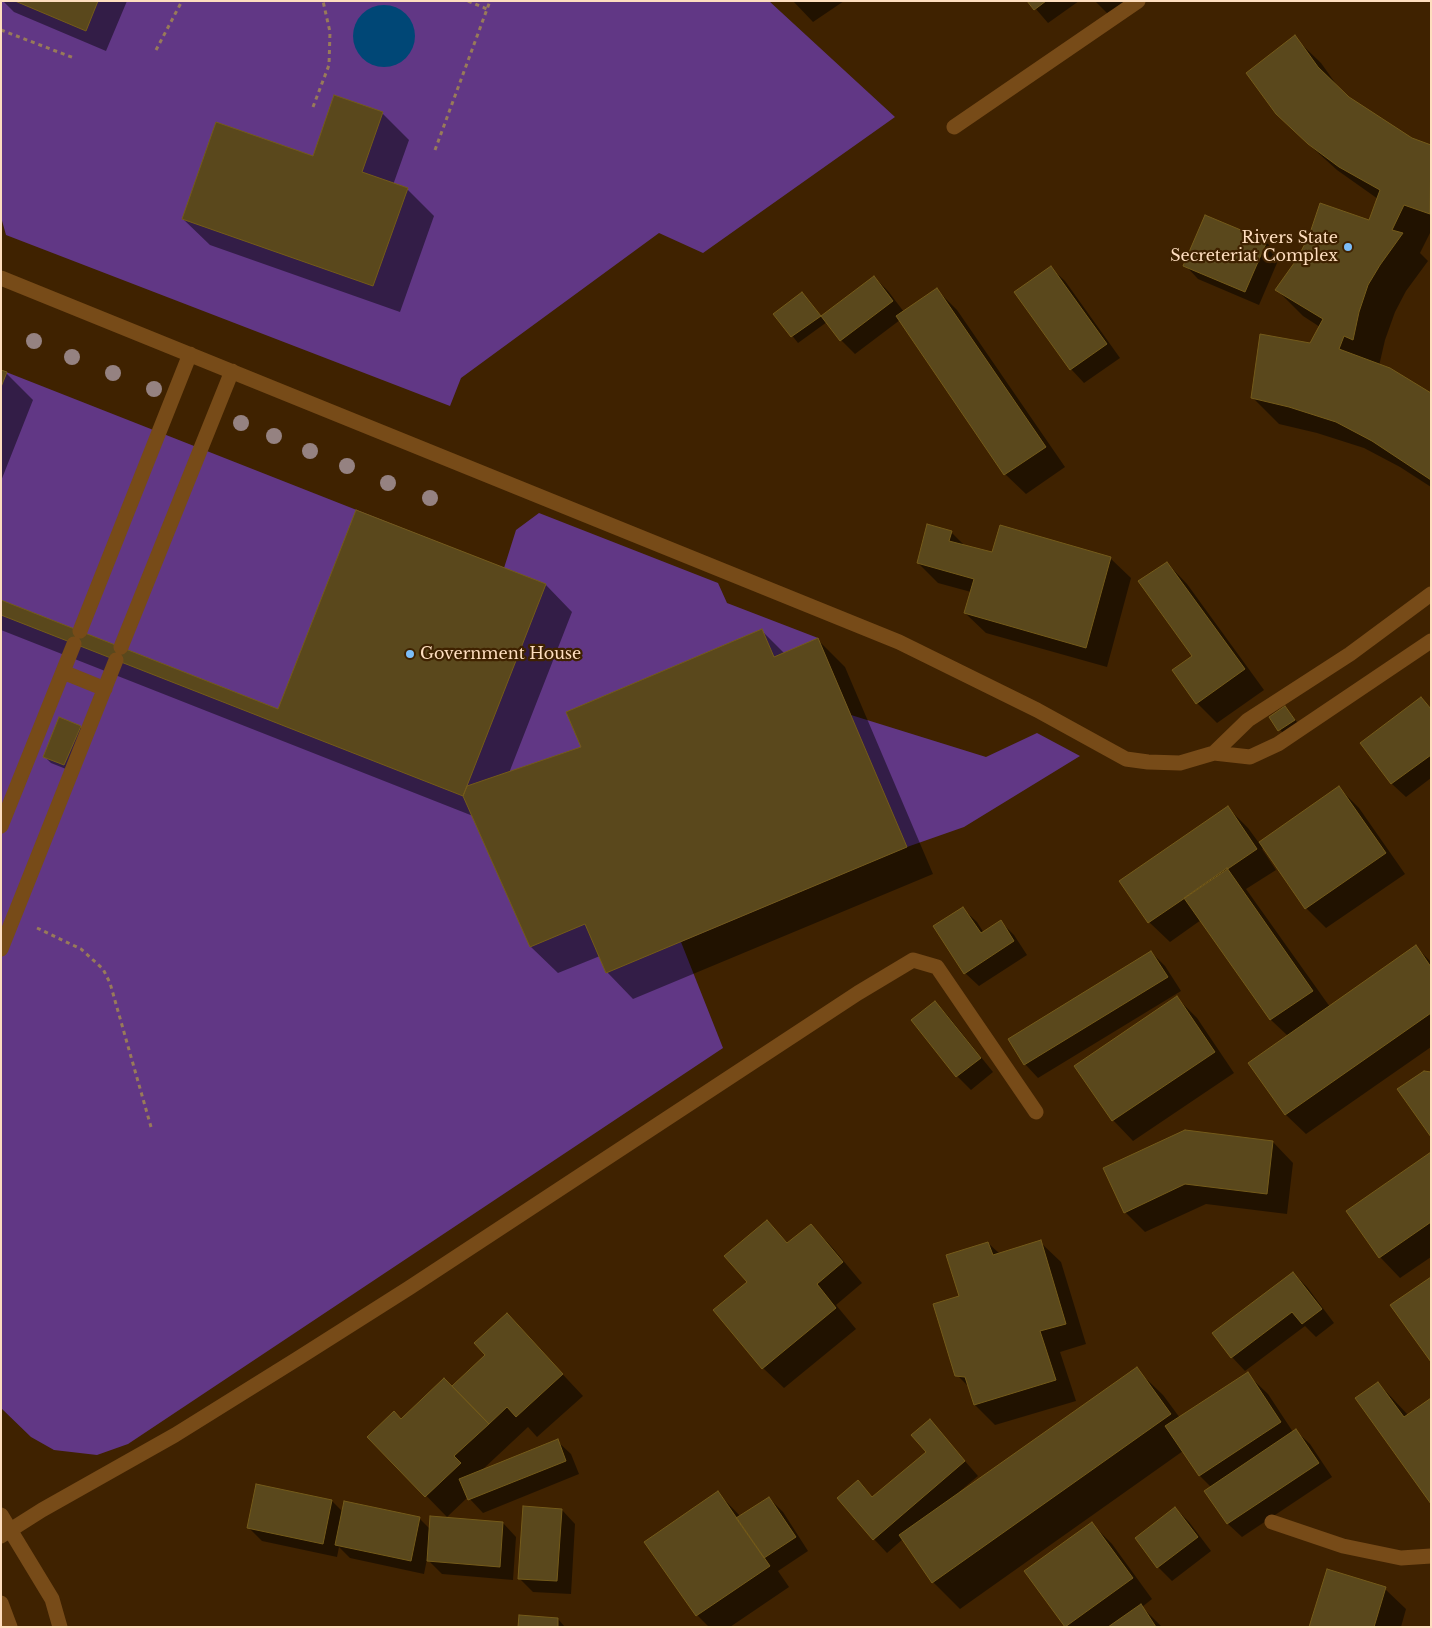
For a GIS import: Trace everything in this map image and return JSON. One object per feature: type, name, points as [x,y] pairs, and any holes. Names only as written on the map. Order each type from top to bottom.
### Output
[{"type":"street","points":[[954,127],[1138,1]]},
{"type":"street","points":[[1,278],[899,642],[1036,710],[1126,758],[1148,762],[1180,763],[1214,753],[1250,756],[1278,744],[1431,641]]},
{"type":"street","points":[[1,826],[190,354]]},
{"type":"street","points":[[1,949],[8,915],[105,689],[232,371]]},
{"type":"street","points":[[1214,753],[1248,720],[1350,654],[1431,594]]},
{"type":"street","points":[[63,672],[105,689]]},
{"type":"street","points":[[6,1532],[174,1435],[305,1354],[409,1288],[858,992],[913,960],[937,967],[1036,1112]]},
{"type":"street","points":[[1,1515],[6,1532],[52,1600],[60,1627]]},
{"type":"street","points":[[1272,1522],[1343,1546],[1401,1558],[1431,1556]]},
{"type":"street","points":[[1,1603],[10,1627]]},
{"type":"path","points":[[156,50],[182,1]]},
{"type":"path","points":[[313,107],[329,65],[330,32],[323,1]]},
{"type":"path","points":[[468,1],[487,9]]},
{"type":"path","points":[[435,150],[490,1]]},
{"type":"path","points":[[1,30],[74,58]]},
{"type":"path","points":[[8,915],[81,949],[103,969],[110,983],[151,1127]]},
{"type":"shaded area","points":[[1,1],[769,1],[895,117],[703,253],[659,233],[461,378],[450,406],[6,235],[1,217]]},
{"type":"shaded area","points":[[1,370],[504,568],[516,530],[539,513],[718,583],[727,603],[818,638],[851,715],[986,757],[1037,733],[1080,756],[964,827],[907,847],[681,942],[723,1048],[128,1444],[97,1455],[54,1450],[31,1437],[1,1408]]},
{"type":"water","points":[[378,5],[390,5],[406,14],[413,24],[415,36],[413,48],[406,58],[390,67],[378,67],[367,62],[358,53],[353,42],[353,30],[358,19],[367,10]]},
{"type":"building","points":[[15,1],[98,1],[86,31]]},
{"type":"building","points":[[1027,1],[1046,1],[1034,10]]},
{"type":"building","name":"Rivers State Secreteriat Complex","points":[[1295,35],[1318,67],[1349,97],[1412,138],[1431,145],[1430,214],[1404,205],[1392,230],[1403,233],[1368,285],[1359,312],[1353,340],[1344,336],[1339,349],[1390,368],[1431,393],[1431,480],[1372,441],[1336,422],[1289,407],[1251,398],[1260,334],[1310,343],[1323,319],[1275,290],[1297,259],[1309,236],[1320,203],[1369,220],[1380,190],[1339,167],[1308,144],[1276,114],[1246,73]]},
{"type":"building","points":[[334,95],[383,112],[362,172],[408,188],[373,286],[182,219],[216,122],[313,156]]},
{"type":"building","points":[[1205,215],[1267,241],[1245,292],[1183,266]]},
{"type":"building","points":[[1051,266],[1107,344],[1070,370],[1014,292]]},
{"type":"building","points":[[874,276],[893,301],[840,341],[821,316]]},
{"type":"building","points":[[937,288],[1046,447],[1004,475],[896,316]]},
{"type":"building","points":[[802,292],[821,316],[791,337],[773,314]]},
{"type":"building","points":[[1,370],[7,372],[1,387]]},
{"type":"building","name":"Government House","points":[[356,510],[546,584],[463,796],[1,615],[1,600],[278,709]]},
{"type":"building","points":[[927,524],[952,531],[949,541],[992,552],[1000,525],[1111,557],[1086,648],[964,613],[974,579],[917,563]]},
{"type":"building","points":[[1167,562],[1245,669],[1196,704],[1172,670],[1192,656],[1138,581]]},
{"type":"building","points":[[762,629],[774,657],[818,638],[907,847],[606,973],[585,924],[530,947],[463,796],[467,786],[581,747],[566,712]]},
{"type":"building","points":[[1421,697],[1431,709],[1431,755],[1391,784],[1360,743]]},
{"type":"building","points":[[1285,706],[1295,720],[1278,731],[1269,717]]},
{"type":"building","points":[[59,717],[81,726],[64,765],[43,757]]},
{"type":"building","points":[[1339,786],[1386,853],[1305,909],[1259,842]]},
{"type":"building","points":[[1228,806],[1257,849],[1148,923],[1119,881]]},
{"type":"building","points":[[1227,868],[1313,991],[1270,1020],[1184,898]]},
{"type":"building","points":[[963,907],[981,933],[1001,920],[1014,941],[964,974],[933,926]]},
{"type":"building","points":[[1416,945],[1431,967],[1431,1013],[1285,1115],[1248,1063]]},
{"type":"building","points":[[1151,951],[1168,977],[1024,1065],[1008,1039]]},
{"type":"building","points":[[1177,996],[1215,1052],[1112,1121],[1074,1066]]},
{"type":"building","points":[[935,1001],[981,1058],[956,1077],[911,1020]]},
{"type":"building","points":[[1424,1071],[1431,1072],[1431,1137],[1397,1089]]},
{"type":"building","points":[[1185,1130],[1273,1141],[1267,1194],[1185,1184],[1124,1213],[1103,1168]]},
{"type":"building","points":[[1431,1152],[1431,1222],[1379,1258],[1346,1211]]},
{"type":"building","points":[[767,1220],[787,1243],[811,1224],[843,1262],[817,1284],[836,1308],[762,1369],[713,1310],[747,1282],[724,1256]]},
{"type":"building","points":[[1041,1240],[1066,1324],[1040,1331],[1056,1380],[974,1405],[965,1377],[955,1376],[933,1304],[959,1296],[946,1255],[988,1242],[993,1255]]},
{"type":"building","points":[[1293,1272],[1322,1309],[1302,1324],[1292,1312],[1231,1358],[1212,1333]]},
{"type":"building","points":[[1431,1277],[1431,1362],[1390,1305]]},
{"type":"building","points":[[507,1313],[563,1374],[516,1417],[507,1407],[489,1424],[452,1386],[485,1355],[474,1343]]},
{"type":"building","points":[[1137,1367],[1171,1414],[932,1583],[899,1535]]},
{"type":"building","points":[[1248,1372],[1281,1422],[1199,1476],[1165,1426]]},
{"type":"building","points":[[444,1378],[489,1424],[454,1456],[461,1463],[425,1497],[367,1437],[394,1411],[401,1419]]},
{"type":"building","points":[[1378,1382],[1404,1417],[1431,1398],[1431,1504],[1355,1398]]},
{"type":"building","points":[[930,1419],[965,1461],[873,1540],[837,1498],[858,1480],[872,1497],[926,1452],[911,1435]]},
{"type":"building","points":[[1296,1429],[1319,1463],[1227,1524],[1204,1491]]},
{"type":"building","points":[[558,1439],[566,1461],[468,1500],[459,1479]]},
{"type":"building","points":[[256,1484],[332,1500],[323,1544],[247,1528]]},
{"type":"building","points":[[718,1491],[770,1566],[696,1616],[644,1542]]},
{"type":"building","points":[[769,1497],[796,1537],[764,1558],[736,1518]]},
{"type":"building","points":[[344,1501],[420,1517],[411,1561],[335,1545]]},
{"type":"building","points":[[523,1506],[562,1509],[557,1581],[518,1579]]},
{"type":"building","points":[[1175,1507],[1198,1537],[1157,1568],[1135,1538]]},
{"type":"building","points":[[430,1516],[503,1522],[500,1567],[427,1561]]},
{"type":"building","points":[[1092,1522],[1133,1578],[1065,1627],[1024,1571]]},
{"type":"building","points":[[1327,1569],[1386,1587],[1374,1627],[1309,1627]]},
{"type":"building","points":[[1141,1604],[1156,1627],[1108,1627]]},
{"type":"building","points":[[519,1615],[558,1618],[558,1627],[518,1627]]},
{"type":"place","name":"Rivers State Secreteriat Complex","points":[[1348,247]]},
{"type":"place","name":"Government House","points":[[410,654]]}]
